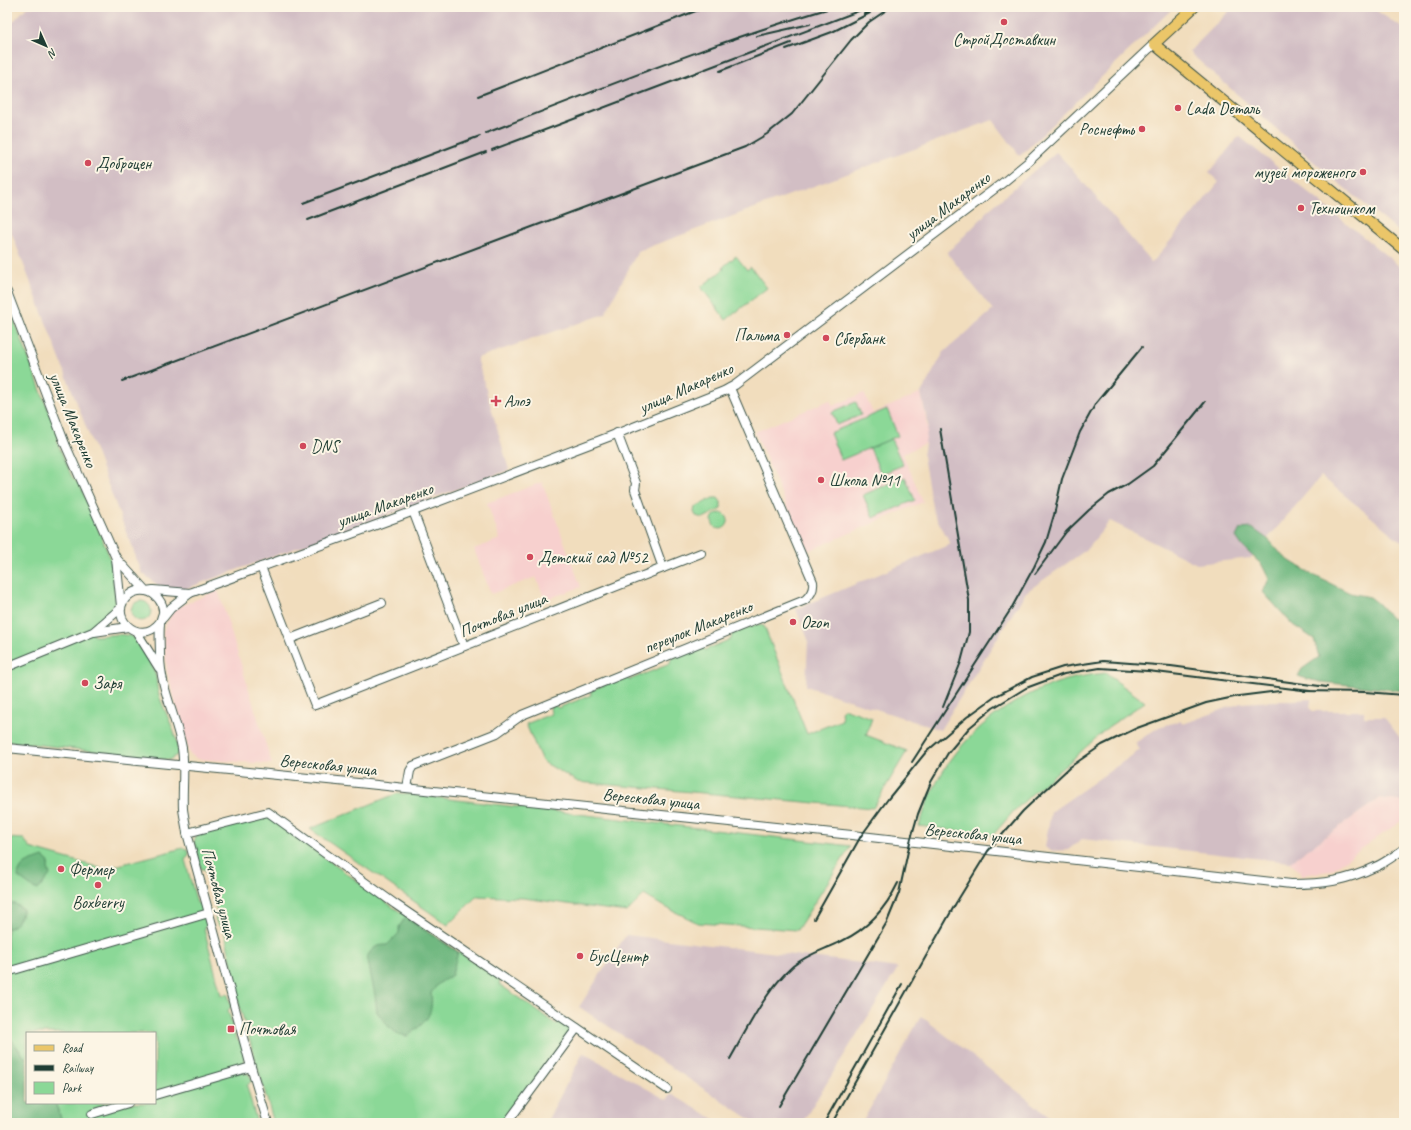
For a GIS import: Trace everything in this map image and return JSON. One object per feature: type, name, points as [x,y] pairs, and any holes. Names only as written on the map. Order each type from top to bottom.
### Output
[{"type":"main road","points":[[1194,7],[1154,44],[1404,250]]},
{"type":"street","name":"улица Макаренко","points":[[160,621],[171,608],[190,593],[413,511],[730,388],[750,375],[1011,176],[1028,162],[1154,44]]},
{"type":"street","name":"улица Макаренко","points":[[7,292],[65,444],[116,558],[146,591],[153,590],[190,593]]},
{"type":"street","name":"переулок Макаренко","points":[[407,788],[410,771],[413,766],[497,733],[522,715],[798,602],[809,596],[812,592],[813,582],[730,388]]},
{"type":"street","points":[[617,433],[636,483],[635,490],[663,568]]},
{"type":"street","points":[[413,511],[464,646]]},
{"type":"street","name":"Почтовая улица","points":[[290,639],[315,705],[701,553]]},
{"type":"street","name":"улица Макаренко","points":[[116,558],[121,607]]},
{"type":"street","points":[[261,567],[290,639],[382,603]]},
{"type":"street","points":[[93,632],[121,607],[127,597],[132,593],[146,591],[155,595],[160,600],[163,610],[160,621],[155,628],[142,632],[128,627],[122,617],[121,607]]},
{"type":"street","name":"Почтовая улица","points":[[160,621],[160,668],[166,696],[182,747],[184,766],[183,809],[187,833],[251,1067],[268,1123]]},
{"type":"street","points":[[7,667],[93,632],[128,627]]},
{"type":"street","name":"Почтовая улица","points":[[136,631],[160,668]]},
{"type":"street","name":"Вересковая улица","points":[[7,748],[407,788],[1291,884],[1319,884],[1345,879],[1376,867],[1404,849]]},
{"type":"street","points":[[187,833],[268,812],[395,904],[667,1089]]},
{"type":"street","points":[[7,972],[209,913]]},
{"type":"street","points":[[507,1123],[577,1028]]},
{"type":"street","points":[[156,1095],[251,1067]]},
{"type":"street","points":[[92,1114],[125,1104]]},
{"type":"shaded area","points":[[27,7],[1174,7],[1020,156],[993,120],[638,251],[605,314],[477,358],[509,470],[182,590],[159,586],[142,573],[7,221],[7,28]]},
{"type":"shaded area","points":[[1233,7],[1371,7],[1404,29],[1404,236],[1330,176],[1189,52]]},
{"type":"shaded area","points":[[1239,136],[1404,270],[1404,544],[1321,476],[1251,558],[1197,564],[1110,521],[1086,550],[1026,592],[940,730],[806,686],[808,639],[796,609],[951,544],[933,512],[923,456],[928,425],[921,393],[944,352],[993,310],[947,253],[984,216],[985,213],[1056,152],[1152,263],[1219,182],[1209,173]]},
{"type":"shaded area","points":[[864,393],[873,413],[921,393],[930,441],[903,454],[923,502],[806,552],[755,432],[830,400],[833,406]]},
{"type":"shaded area","points":[[542,482],[581,587],[545,600],[536,577],[491,594],[474,549],[500,539],[487,503]]},
{"type":"shaded area","points":[[218,590],[272,764],[197,759],[189,753],[167,671],[163,631],[174,609]]},
{"type":"shaded area","points":[[1311,699],[1310,709],[1313,711],[1364,711],[1364,717],[1384,717],[1404,743],[1404,802],[1380,798],[1290,862],[1082,839],[1068,850],[1050,851],[1045,847],[1051,812],[1140,750],[1135,743],[1159,727],[1180,721],[1183,724],[1241,703]]},
{"type":"shaded area","points":[[1380,798],[1404,802],[1404,819],[1330,871],[1302,875],[1290,862]]},
{"type":"shaded area","points":[[626,935],[898,968],[802,1123],[756,1123],[579,1007]]},
{"type":"shaded area","points":[[921,1016],[1058,1123],[862,1123]]},
{"type":"shaded area","points":[[583,1053],[667,1100],[671,1094],[721,1123],[546,1123]]},
{"type":"green space","points":[[736,256],[747,270],[751,267],[767,288],[726,320],[701,287],[724,269],[723,267]]},
{"type":"green space","points":[[7,301],[58,436],[57,442],[72,477],[80,485],[111,560],[116,602],[102,619],[91,626],[94,636],[119,634],[133,637],[144,649],[155,672],[159,695],[177,742],[177,755],[169,760],[7,741]]},
{"type":"green space","points":[[856,402],[861,415],[837,425],[832,412]]},
{"type":"green space","points":[[887,409],[898,436],[841,460],[830,433]]},
{"type":"green space","points":[[891,439],[903,465],[881,474],[870,448]]},
{"type":"green space","points":[[905,477],[915,500],[873,518],[863,495]]},
{"type":"green space","points":[[713,498],[718,498],[721,502],[721,509],[703,518],[696,516],[694,512],[695,507]]},
{"type":"green space","points":[[720,513],[726,515],[728,521],[726,527],[720,529],[714,527],[712,521],[714,515]]},
{"type":"green space","points":[[1252,528],[1269,540],[1282,555],[1290,561],[1315,576],[1350,593],[1370,597],[1379,604],[1391,618],[1404,620],[1404,691],[1321,682],[1298,676],[1302,669],[1319,657],[1314,639],[1293,625],[1263,592],[1269,579],[1262,565],[1243,547],[1236,537],[1240,529]]},
{"type":"green space","points":[[141,601],[148,604],[151,611],[148,618],[141,621],[134,618],[131,611],[134,604]]},
{"type":"green space","points":[[757,624],[764,626],[807,734],[842,720],[841,711],[846,709],[872,718],[866,735],[907,751],[873,808],[578,782],[542,761],[526,724],[551,714],[550,707],[555,705],[558,708],[591,695],[591,690],[626,677],[629,680],[670,664],[671,659],[701,646],[705,650],[731,639],[732,634]]},
{"type":"green space","points":[[1105,673],[1145,702],[1108,727],[1033,793],[1013,812],[993,835],[919,826],[930,796],[942,773],[967,740],[982,726],[998,713],[1035,692],[1067,680]]},
{"type":"green space","points":[[398,793],[851,846],[797,930],[698,923],[644,895],[627,912],[523,898],[477,896],[448,925],[310,829]]},
{"type":"green space","points":[[267,816],[393,907],[500,980],[499,984],[556,1024],[561,1021],[569,1027],[570,1032],[504,1123],[274,1123],[231,977],[233,971],[224,929],[217,924],[215,917],[218,915],[205,869],[201,869],[194,842],[197,834]]},
{"type":"green space","points":[[7,838],[24,839],[30,848],[104,869],[183,848],[187,849],[189,855],[185,860],[197,903],[202,905],[208,924],[204,928],[221,995],[228,994],[231,1007],[228,1010],[236,1038],[241,1043],[245,1061],[241,1066],[243,1073],[249,1074],[252,1080],[247,1086],[257,1123],[63,1123],[55,1104],[156,1104],[156,1032],[26,1032],[26,1059],[7,1034]]},
{"type":"green space","points":[[43,857],[49,862],[48,868],[50,875],[38,890],[18,877],[21,868],[24,865]]},
{"type":"green space","points":[[7,902],[15,904],[23,909],[18,921],[7,929]]},
{"type":"green space","points":[[405,918],[458,952],[452,975],[438,984],[431,993],[431,1008],[427,1018],[419,1027],[407,1036],[398,1034],[389,1027],[377,1012],[367,957],[375,948],[387,945],[399,933],[399,927]]},
{"type":"green space","points":[[7,1034],[26,1059],[26,1104],[55,1104],[63,1123],[7,1123]]},
{"type":"railway","points":[[478,96],[706,7]]},
{"type":"railway","points":[[486,133],[702,50],[790,20],[834,7]]},
{"type":"railway","points":[[492,150],[869,7]]},
{"type":"railway","points":[[864,14],[880,7]]},
{"type":"railway","points":[[122,381],[745,147],[767,134],[792,114],[851,40],[869,22],[891,7]]},
{"type":"railway","points":[[786,49],[832,32],[870,13]]},
{"type":"railway","points":[[757,36],[810,24]]},
{"type":"railway","points":[[720,71],[791,43]]},
{"type":"railway","points":[[303,203],[480,136]]},
{"type":"railway","points":[[308,220],[486,152]]},
{"type":"railway","points":[[912,762],[1011,609],[1034,567],[1046,542],[1062,479],[1080,432],[1096,403],[1142,347]]},
{"type":"railway","points":[[1035,574],[1066,532],[1089,510],[1109,494],[1128,484],[1153,466],[1205,402]]},
{"type":"railway","points":[[940,429],[969,600],[969,632],[961,662],[943,707]]},
{"type":"railway","points":[[814,919],[861,836],[888,799],[926,752],[967,717],[996,696],[1032,677],[1063,667],[1103,661],[1171,666],[1327,687]]},
{"type":"railway","points":[[779,1106],[887,922],[899,893],[910,842],[918,814],[931,782],[948,753],[969,728],[993,708],[1026,688],[1064,674],[1100,668],[1148,671],[1310,691]]},
{"type":"railway","points":[[832,1123],[956,903],[988,851],[1023,811],[1070,767],[1102,745],[1137,728],[1206,703],[1239,696],[1280,691]]},
{"type":"railway","points":[[1304,691],[1365,692],[1404,695]]},
{"type":"railway","points":[[730,1059],[758,1010],[774,986],[783,976],[793,966],[805,958],[842,941],[868,924],[888,901],[898,883]]},
{"type":"railway","points":[[824,1123],[902,984]]},
{"type":"place","name":"СтройДоставкин","points":[[1004,22]]},
{"type":"place","name":"Lada Dеталь","points":[[1178,108]]},
{"type":"place","name":"Роснефть","points":[[1142,129]]},
{"type":"place","name":"Доброцен","points":[[88,163]]},
{"type":"place","name":"музей мороженого","points":[[1363,172]]},
{"type":"place","name":"Техноинком","points":[[1301,208]]},
{"type":"place","name":"Пальма","points":[[787,335]]},
{"type":"place","name":"Сбербанк","points":[[826,338]]},
{"type":"place","name":"Алоэ","points":[[496,401]]},
{"type":"place","name":"DNS","points":[[303,446]]},
{"type":"place","name":"Школа №11","points":[[821,480]]},
{"type":"place","name":"Детский сад №52","points":[[530,557]]},
{"type":"place","name":"Ozon","points":[[793,622]]},
{"type":"place","name":"Заря","points":[[85,683]]},
{"type":"place","name":"Фермер","points":[[61,869]]},
{"type":"place","name":"Boxberry","points":[[98,885]]},
{"type":"place","name":"БусЦентр","points":[[580,956]]},
{"type":"place","name":"Почтовая","points":[[231,1029]]}]
